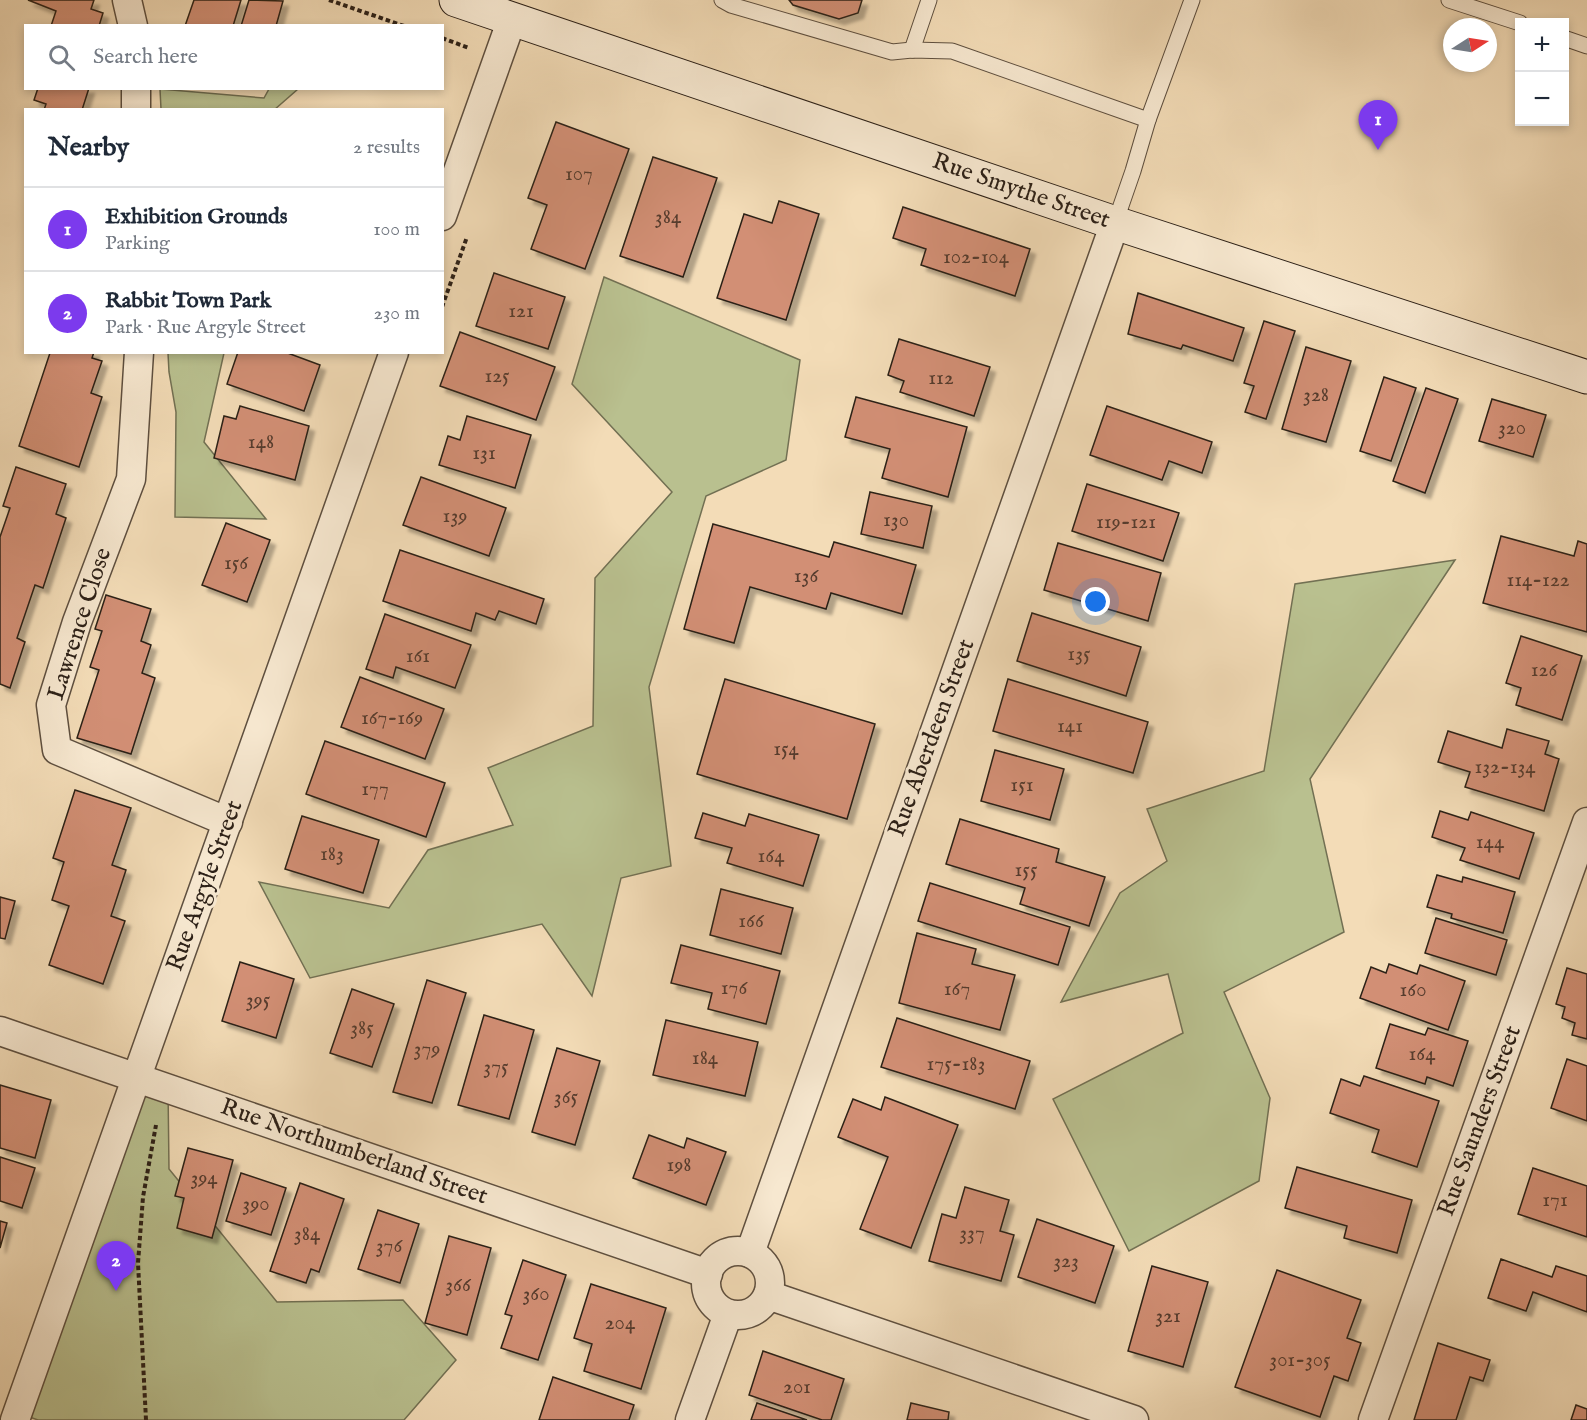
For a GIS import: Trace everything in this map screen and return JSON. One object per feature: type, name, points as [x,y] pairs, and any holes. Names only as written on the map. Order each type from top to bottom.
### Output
[{"type":"main road","name":"Rue Smythe Street","points":[[456,0],[1115,223],[1587,377]]},
{"type":"street","points":[[127,0],[133,24]]},
{"type":"street","points":[[444,210],[512,19]]},
{"type":"street","points":[[136,90],[136,108]]},
{"type":"street","name":"Rue Aberdeen Street","points":[[750,1253],[1115,223]]},
{"type":"street","name":"Lawrence Close","points":[[140,354],[131,479],[77,622],[51,705],[57,750],[228,822]]},
{"type":"street","name":"Rue Argyle Street","points":[[15,1420],[393,354]]},
{"type":"street","name":"Rue Saunders Street","points":[[1373,1420],[1587,822]]},
{"type":"street","name":"Rue Northumberland Street","points":[[0,1030],[708,1274]]},
{"type":"street","points":[[729,1252],[750,1253],[765,1266],[769,1275],[768,1294],[756,1310],[738,1316],[729,1314],[712,1302],[706,1283],[708,1274],[713,1264],[729,1252]]},
{"type":"street","points":[[768,1294],[1134,1420]]},
{"type":"street","points":[[690,1420],[729,1314]]},
{"type":"lane","points":[[722,0],[892,52],[952,51],[1148,120]]},
{"type":"lane","points":[[912,50],[929,0]]},
{"type":"lane","points":[[1115,223],[1148,120],[1192,0]]},
{"type":"lane","points":[[1449,0],[1515,21]]},
{"type":"lane","points":[[1569,41],[1587,46]]},
{"type":"path","points":[[329,0],[398,24]]},
{"type":"path","points":[[444,39],[477,50]]},
{"type":"path","points":[[146,1420],[138,1263],[143,1197],[156,1127]]},
{"type":"green space","points":[[160,90],[264,98],[268,90],[297,90],[276,108],[161,108]]},
{"type":"green space","points":[[604,277],[800,360],[786,460],[706,496],[649,687],[671,866],[621,878],[592,996],[542,924],[310,978],[259,882],[389,908],[428,850],[513,825],[488,768],[593,726],[595,578],[672,492],[572,384]]},
{"type":"green space","points":[[168,354],[224,354],[204,442],[266,519],[175,517],[176,412]]},
{"type":"green space","points":[[1455,560],[1310,779],[1344,932],[1224,992],[1270,1098],[1259,1181],[1129,1251],[1053,1099],[1183,1033],[1168,974],[1061,1002],[1120,893],[1167,861],[1147,809],[1264,771],[1295,584]]},
{"type":"green space","points":[[138,1078],[168,1088],[169,1169],[277,1302],[403,1300],[456,1360],[404,1420],[38,1420],[18,1413]]},
{"type":"building","points":[[28,0],[94,0],[91,9],[103,13],[100,24],[52,24],[56,11]]},
{"type":"building","points":[[194,0],[241,0],[234,24],[186,24]]},
{"type":"building","points":[[249,0],[283,1],[277,24],[242,24]]},
{"type":"building","points":[[789,0],[862,0],[858,13],[839,19],[793,5]]},
{"type":"building","points":[[37,90],[88,90],[83,108],[45,108],[46,104],[34,100]]},
{"type":"building","points":[[556,122],[629,149],[585,269],[531,249],[547,205],[528,198]]},
{"type":"building","points":[[653,157],[717,178],[683,277],[620,256]]},
{"type":"building","points":[[779,201],[819,214],[786,320],[717,298],[744,214],[772,223]]},
{"type":"building","points":[[903,207],[1030,249],[1015,296],[921,265],[926,249],[893,238]]},
{"type":"building","points":[[494,273],[565,297],[548,349],[476,326]]},
{"type":"building","points":[[1138,293],[1244,328],[1233,361],[1183,345],[1181,349],[1128,334]]},
{"type":"building","points":[[1264,321],[1295,331],[1266,419],[1245,412],[1254,386],[1244,383]]},
{"type":"building","points":[[460,332],[555,367],[536,420],[440,386]]},
{"type":"building","points":[[899,339],[990,367],[974,416],[900,392],[904,381],[888,375]]},
{"type":"building","points":[[1306,347],[1351,361],[1326,442],[1282,429]]},
{"type":"building","points":[[50,354],[93,354],[92,358],[102,361],[91,393],[102,397],[79,467],[19,446]]},
{"type":"building","points":[[237,354],[290,354],[320,365],[304,411],[227,384]]},
{"type":"building","points":[[1384,377],[1416,388],[1391,461],[1360,451]]},
{"type":"building","points":[[1426,388],[1458,399],[1425,493],[1393,481]]},
{"type":"building","points":[[856,397],[967,427],[948,497],[882,478],[890,449],[845,437]]},
{"type":"building","points":[[1492,399],[1546,415],[1533,457],[1479,441]]},
{"type":"building","points":[[240,406],[309,426],[295,480],[214,458],[224,416],[236,419]]},
{"type":"building","points":[[1107,406],[1212,442],[1202,473],[1169,461],[1162,480],[1090,455]]},
{"type":"building","points":[[467,416],[531,435],[515,488],[439,465],[448,436],[460,440]]},
{"type":"building","points":[[16,467],[66,484],[56,514],[66,518],[43,588],[35,585],[17,638],[25,642],[10,688],[0,684],[0,537],[10,508],[3,506]]},
{"type":"building","points":[[421,477],[506,508],[489,556],[403,525]]},
{"type":"building","points":[[1087,484],[1179,513],[1163,561],[1072,531]]},
{"type":"building","points":[[870,492],[932,506],[923,548],[861,534]]},
{"type":"building","points":[[226,523],[270,540],[247,602],[202,585]]},
{"type":"building","points":[[713,524],[829,557],[834,542],[916,565],[902,614],[831,593],[826,609],[750,587],[734,643],[684,629]]},
{"type":"building","points":[[1501,536],[1574,556],[1578,541],[1587,544],[1587,632],[1483,603]]},
{"type":"building","points":[[1058,543],[1161,573],[1148,621],[1044,590]]},
{"type":"building","points":[[400,550],[544,599],[536,624],[499,611],[495,620],[476,613],[471,631],[383,601]]},
{"type":"building","points":[[106,595],[151,609],[141,641],[151,645],[142,673],[155,678],[131,754],[77,738],[99,670],[90,667],[102,631],[95,629]]},
{"type":"building","points":[[1032,613],[1141,647],[1126,696],[1017,661]]},
{"type":"building","points":[[385,614],[471,645],[455,688],[396,667],[393,678],[366,669]]},
{"type":"building","points":[[1521,636],[1582,656],[1562,720],[1516,705],[1521,688],[1506,683]]},
{"type":"building","points":[[360,677],[444,709],[425,759],[341,727]]},
{"type":"building","points":[[725,679],[875,724],[847,819],[697,774]]},
{"type":"building","points":[[1008,679],[1148,722],[1133,773],[993,731]]},
{"type":"building","points":[[1507,729],[1549,741],[1545,754],[1559,759],[1544,811],[1465,787],[1470,772],[1438,762],[1448,731],[1502,748]]},
{"type":"building","points":[[325,741],[445,783],[426,837],[306,794]]},
{"type":"building","points":[[995,750],[1064,769],[1050,820],[981,801]]},
{"type":"building","points":[[75,790],[131,808],[112,865],[126,870],[111,916],[125,921],[103,984],[49,965],[69,906],[52,900],[64,862],[53,858]]},
{"type":"building","points":[[1440,811],[1468,820],[1471,812],[1534,833],[1519,879],[1460,860],[1465,848],[1432,837]]},
{"type":"building","points":[[703,813],[745,826],[749,814],[819,835],[803,886],[727,863],[732,848],[695,838]]},
{"type":"building","points":[[302,816],[379,840],[363,893],[285,869]]},
{"type":"building","points":[[960,819],[1059,849],[1056,862],[1105,877],[1089,926],[1020,904],[1025,888],[946,864]]},
{"type":"building","points":[[1437,875],[1462,882],[1463,877],[1515,892],[1503,933],[1451,918],[1452,914],[1427,907]]},
{"type":"building","points":[[930,883],[1070,927],[1058,965],[918,921]]},
{"type":"building","points":[[721,889],[793,908],[781,954],[710,935]]},
{"type":"building","points":[[0,897],[15,901],[5,939],[0,938]]},
{"type":"building","points":[[1436,918],[1507,940],[1496,975],[1425,953]]},
{"type":"building","points":[[917,933],[976,949],[972,964],[1015,975],[1000,1030],[899,1003]]},
{"type":"building","points":[[681,945],[780,971],[766,1024],[708,1009],[712,993],[671,983]]},
{"type":"building","points":[[240,962],[294,979],[276,1038],[222,1021]]},
{"type":"building","points":[[1389,964],[1417,974],[1420,965],[1465,981],[1448,1030],[1360,998],[1371,967],[1386,973]]},
{"type":"building","points":[[1567,968],[1587,974],[1587,1039],[1572,1035],[1575,1023],[1562,1018],[1565,1007],[1556,1004]]},
{"type":"building","points":[[427,980],[466,993],[432,1103],[393,1092]]},
{"type":"building","points":[[352,989],[394,1004],[372,1067],[330,1053]]},
{"type":"building","points":[[484,1015],[534,1030],[509,1119],[458,1105]]},
{"type":"building","points":[[897,1018],[1030,1061],[1015,1109],[881,1067]]},
{"type":"building","points":[[666,1020],[758,1042],[745,1096],[653,1075]]},
{"type":"building","points":[[1390,1024],[1425,1035],[1428,1028],[1468,1041],[1453,1086],[1427,1077],[1425,1084],[1376,1068]]},
{"type":"building","points":[[557,1048],[600,1061],[575,1145],[532,1132]]},
{"type":"building","points":[[1567,1059],[1587,1066],[1587,1121],[1551,1108]]},
{"type":"building","points":[[1364,1076],[1439,1101],[1417,1167],[1372,1152],[1379,1130],[1330,1113],[1341,1079],[1360,1086]]},
{"type":"building","points":[[0,1085],[51,1100],[35,1158],[0,1148]]},
{"type":"building","points":[[885,1097],[958,1125],[911,1248],[860,1229],[888,1157],[838,1137],[853,1099],[881,1110]]},
{"type":"building","points":[[649,1135],[684,1148],[687,1138],[726,1152],[706,1205],[633,1178]]},
{"type":"building","points":[[188,1148],[233,1160],[212,1238],[177,1228],[184,1198],[175,1196]]},
{"type":"building","points":[[0,1157],[35,1168],[22,1208],[0,1201]]},
{"type":"building","points":[[1297,1167],[1412,1200],[1397,1253],[1344,1238],[1347,1226],[1285,1208]]},
{"type":"building","points":[[1533,1168],[1587,1186],[1587,1237],[1518,1214]]},
{"type":"building","points":[[241,1173],[286,1188],[271,1235],[226,1221]]},
{"type":"building","points":[[300,1183],[344,1199],[319,1272],[311,1269],[306,1283],[270,1271]]},
{"type":"building","points":[[965,1187],[1009,1200],[1000,1231],[1014,1235],[1001,1281],[929,1261],[942,1214],[956,1218]]},
{"type":"building","points":[[378,1210],[419,1224],[400,1283],[358,1269]]},
{"type":"building","points":[[1037,1219],[1114,1246],[1095,1303],[1018,1277]]},
{"type":"building","points":[[0,1221],[7,1223],[0,1248]]},
{"type":"building","points":[[449,1236],[491,1248],[467,1335],[425,1323]]},
{"type":"building","points":[[1501,1259],[1552,1277],[1556,1266],[1587,1276],[1587,1312],[1533,1292],[1526,1311],[1488,1298]]},
{"type":"building","points":[[523,1260],[566,1275],[538,1360],[501,1348],[512,1316],[505,1314]]},
{"type":"building","points":[[1152,1266],[1208,1282],[1183,1367],[1128,1351]]},
{"type":"building","points":[[1277,1270],[1361,1300],[1347,1338],[1361,1343],[1348,1381],[1334,1376],[1320,1417],[1235,1387]]},
{"type":"building","points":[[591,1284],[666,1308],[641,1389],[584,1371],[592,1344],[574,1338]]},
{"type":"building","points":[[1438,1343],[1490,1360],[1483,1381],[1470,1377],[1456,1420],[1414,1420]]},
{"type":"building","points":[[763,1351],[844,1379],[831,1420],[822,1420],[749,1395]]},
{"type":"building","points":[[553,1377],[634,1405],[629,1420],[539,1420]]},
{"type":"building","points":[[757,1403],[807,1420],[751,1420]]},
{"type":"building","points":[[911,1403],[949,1412],[948,1420],[907,1420]]},
{"type":"building","points":[[1576,1405],[1587,1409],[1587,1420],[1571,1420]]},
{"type":"place","name":"Exhibition Grounds","points":[[1378,150]]},
{"type":"place","name":"Rabbit Town Park","points":[[116,1291]]}]
